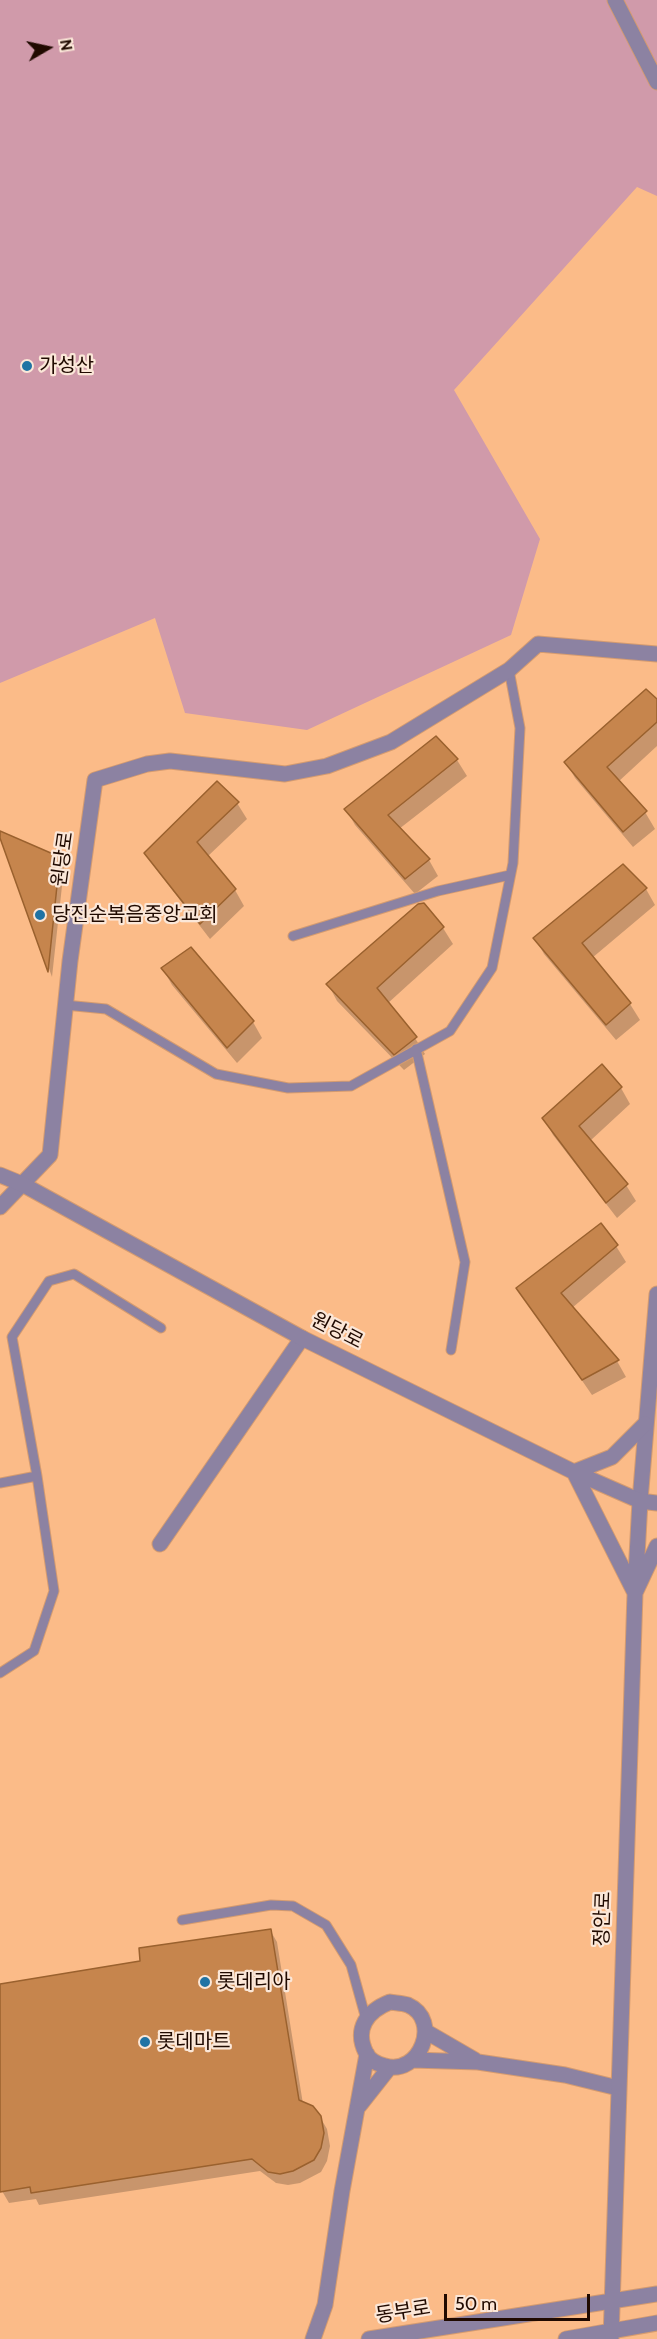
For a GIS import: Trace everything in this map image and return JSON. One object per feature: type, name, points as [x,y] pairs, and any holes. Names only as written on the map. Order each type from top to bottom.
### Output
[{"type":"street","points":[[615,0],[657,82]]},
{"type":"street","points":[[508,670],[538,644],[657,654]]},
{"type":"street","name":"원당로","points":[[0,1207],[50,1155],[65,1005],[95,780],[147,764],[170,761],[285,774],[327,766],[391,742],[508,670]]},
{"type":"street","name":"원당로","points":[[0,1175],[22,1184],[302,1338],[574,1472],[640,1501],[657,1503]]},
{"type":"street","points":[[640,1501],[657,1294]]},
{"type":"street","points":[[160,1544],[302,1338]]},
{"type":"street","points":[[635,1593],[574,1472],[612,1457],[645,1424]]},
{"type":"street","name":"정안로","points":[[611,2335],[640,1501]]},
{"type":"street","points":[[635,1593],[657,1546]]},
{"type":"street","points":[[313,2339],[325,2305],[342,2191],[367,2054],[362,2034],[366,2019],[377,2007],[390,2002],[409,2006],[421,2016],[425,2031],[422,2049],[412,2060],[400,2066],[389,2067],[375,2064],[367,2054]]},
{"type":"street","points":[[425,2031],[477,2062]]},
{"type":"street","points":[[412,2060],[477,2062],[565,2075],[618,2088]]},
{"type":"street","points":[[357,2108],[389,2067]]},
{"type":"street","name":"동부로","points":[[369,2339],[657,2294]]},
{"type":"street","points":[[566,2339],[611,2335],[657,2323]]},
{"type":"lane","points":[[65,1005],[106,1009],[216,1074],[288,1088],[351,1086],[450,1030],[492,968],[510,875],[520,728],[508,670]]},
{"type":"lane","points":[[293,936],[438,891],[510,875]]},
{"type":"lane","points":[[416,1049],[465,1262],[451,1350]]},
{"type":"lane","points":[[0,1673],[34,1650],[54,1590],[37,1476],[12,1337],[49,1281],[74,1274],[161,1328]]},
{"type":"lane","points":[[0,1484],[37,1476]]},
{"type":"lane","points":[[182,1920],[271,1905],[293,1906],[326,1924],[351,1965],[366,2019]]},
{"type":"shaded area","points":[[0,0],[657,0],[657,196],[637,187],[454,390],[540,539],[511,635],[307,730],[185,713],[155,618],[0,683]]},
{"type":"building","points":[[646,689],[657,699],[657,722],[607,767],[647,811],[623,832],[564,762]]},
{"type":"building","points":[[436,736],[458,759],[388,815],[430,859],[405,879],[344,809]]},
{"type":"building","points":[[217,781],[239,802],[197,842],[236,889],[200,924],[144,853]]},
{"type":"building","name":"당진순복음중앙교회","points":[[0,831],[60,857],[48,972],[0,838]]},
{"type":"building","points":[[623,864],[647,888],[582,943],[631,1003],[606,1025],[533,938]]},
{"type":"building","points":[[424,903],[444,927],[377,988],[417,1037],[394,1055],[326,984],[418,904]]},
{"type":"building","points":[[191,947],[254,1021],[227,1048],[161,968]]},
{"type":"building","points":[[602,1064],[622,1087],[579,1126],[628,1184],[606,1203],[542,1118]]},
{"type":"building","points":[[601,1223],[618,1245],[561,1293],[619,1360],[582,1380],[516,1288]]},
{"type":"building","name":"롯데마트","points":[[271,1929],[299,2100],[313,2106],[321,2116],[324,2133],[321,2148],[314,2160],[293,2171],[280,2174],[268,2172],[252,2159],[31,2193],[30,2187],[0,2192],[0,1984],[140,1961],[139,1948]]},
{"type":"place","name":"가성산","points":[[27,366]]},
{"type":"place","name":"당진순복음중앙교회","points":[[40,915]]},
{"type":"place","name":"롯데리아","points":[[205,1982]]},
{"type":"place","name":"롯데마트","points":[[145,2042]]}]
